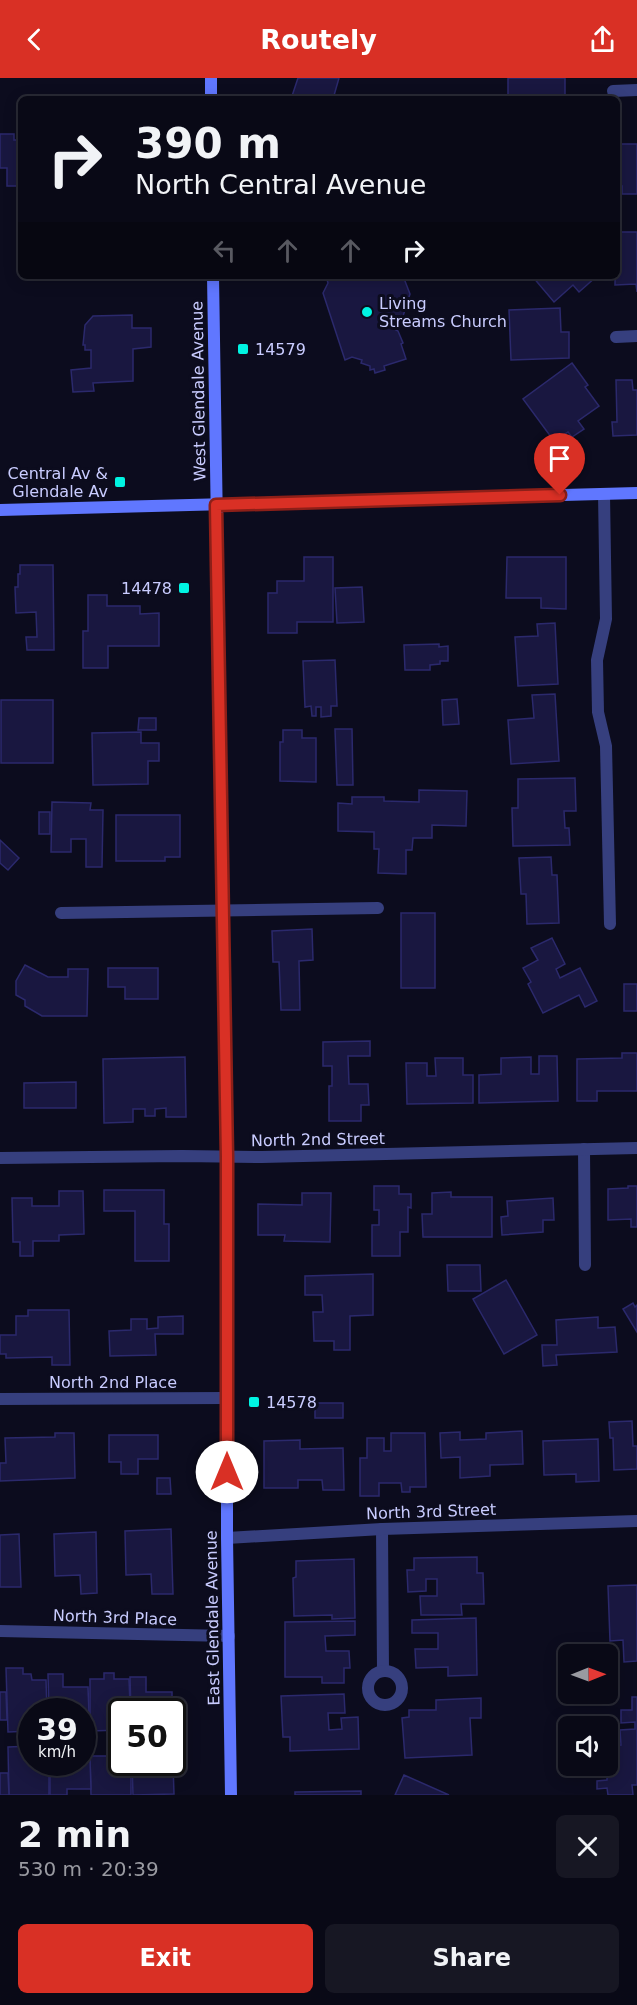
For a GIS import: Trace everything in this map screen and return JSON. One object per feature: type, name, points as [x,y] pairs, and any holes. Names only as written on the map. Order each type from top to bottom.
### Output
[{"type":"main road","points":[[211,78],[211,96]]},
{"type":"main road","name":"West Glendale Avenue","points":[[213,279],[216,505]]},
{"type":"main road","points":[[0,510],[637,493]]},
{"type":"main road","name":"East Glendale Avenue","points":[[216,505],[227,1157],[226,1398],[231,1795]]},
{"type":"street","points":[[613,91],[637,90]]},
{"type":"street","points":[[616,337],[637,336]]},
{"type":"street","points":[[604,494],[606,619],[597,660],[598,712],[606,746],[610,924]]},
{"type":"street","points":[[61,913],[378,908]]},
{"type":"street","name":"North 2nd Street","points":[[0,1158],[227,1157],[637,1148]]},
{"type":"street","points":[[584,1149],[585,1265]]},
{"type":"street","name":"North 2nd Place","points":[[0,1400],[226,1398]]},
{"type":"street","name":"North 3rd Street","points":[[227,1538],[382,1529],[637,1521]]},
{"type":"street","points":[[382,1529],[383,1671]]},
{"type":"street","name":"North 3rd Place","points":[[0,1631],[229,1636]]},
{"type":"building","points":[[298,78],[339,78],[334,96],[292,96]]},
{"type":"building","points":[[508,78],[565,78],[565,96],[508,96]]},
{"type":"building","points":[[0,134],[14,134],[14,140],[18,140],[18,186],[7,186],[7,168],[0,168]]},
{"type":"building","points":[[620,144],[637,144],[637,194],[622,194],[622,186],[620,186]]},
{"type":"building","points":[[620,232],[637,232],[637,292],[636,284],[615,285],[615,279],[620,279]]},
{"type":"building","name":"Living Streams Church","points":[[327,279],[406,279],[410,294],[399,329],[396,330],[403,343],[401,344],[406,359],[384,366],[385,370],[375,373],[374,369],[370,370],[370,366],[361,363],[362,360],[352,357],[345,360],[323,293],[328,283]]},
{"type":"building","points":[[535,279],[594,279],[579,292],[573,285],[554,302]]},
{"type":"building","points":[[560,308],[561,332],[569,332],[569,358],[511,360],[509,310]]},
{"type":"building","points":[[132,315],[132,328],[151,328],[151,347],[133,349],[133,381],[93,383],[94,391],[73,392],[71,370],[91,368],[91,350],[85,350],[85,345],[83,345],[85,325],[93,316]]},
{"type":"building","points":[[572,363],[588,385],[585,387],[599,406],[578,421],[584,429],[572,437],[568,432],[554,441],[523,399]]},
{"type":"building","points":[[616,380],[632,380],[633,390],[637,390],[637,435],[613,436],[612,422],[617,422]]},
{"type":"building","points":[[304,557],[333,557],[333,622],[297,622],[297,633],[268,633],[268,593],[277,593],[277,581],[304,581]]},
{"type":"building","points":[[507,557],[566,557],[566,609],[541,608],[541,598],[506,598]]},
{"type":"building","points":[[20,565],[53,565],[54,650],[27,650],[26,637],[37,637],[36,612],[16,613],[15,587],[18,587]]},
{"type":"building","points":[[362,587],[364,622],[337,623],[335,588]]},
{"type":"building","points":[[88,595],[107,595],[107,606],[140,606],[140,614],[159,613],[159,646],[108,646],[108,668],[83,668],[83,631],[88,631]]},
{"type":"building","points":[[555,623],[558,684],[518,686],[515,637],[538,636],[537,624]]},
{"type":"building","points":[[439,644],[439,647],[448,646],[448,661],[430,665],[430,670],[405,670],[404,645]]},
{"type":"building","points":[[335,660],[337,706],[331,706],[331,716],[321,717],[321,707],[316,707],[316,716],[312,716],[311,706],[305,707],[303,661]]},
{"type":"building","points":[[555,694],[559,761],[511,764],[508,720],[534,718],[532,695]]},
{"type":"building","points":[[457,699],[459,724],[443,725],[442,700]]},
{"type":"building","points":[[1,700],[53,700],[53,763],[1,763]]},
{"type":"building","points":[[139,718],[156,718],[156,730],[138,730]]},
{"type":"building","points":[[335,729],[352,729],[353,785],[337,785]]},
{"type":"building","points":[[283,730],[302,730],[302,738],[316,738],[316,782],[280,781],[280,742],[283,742]]},
{"type":"building","points":[[141,732],[141,743],[159,743],[159,761],[148,761],[148,784],[93,785],[92,733]]},
{"type":"building","points":[[575,778],[576,811],[564,811],[565,828],[569,828],[570,845],[513,846],[512,808],[518,808],[518,779]]},
{"type":"building","points":[[419,790],[467,791],[466,826],[432,825],[432,838],[413,838],[412,850],[406,850],[406,874],[378,873],[379,849],[374,849],[374,832],[338,831],[338,803],[352,804],[352,797],[384,797],[384,801],[419,802]]},
{"type":"building","points":[[52,802],[91,803],[90,810],[103,810],[102,867],[86,867],[86,839],[71,839],[71,852],[51,852]]},
{"type":"building","points":[[39,812],[50,812],[50,834],[39,834]]},
{"type":"building","points":[[116,815],[180,815],[180,857],[165,857],[165,861],[116,861]]},
{"type":"building","points":[[0,840],[19,858],[8,870],[0,863]]},
{"type":"building","points":[[551,857],[552,875],[557,875],[559,923],[527,924],[526,894],[521,894],[519,858]]},
{"type":"building","points":[[401,913],[435,913],[435,988],[401,988]]},
{"type":"building","points":[[312,929],[313,960],[299,961],[300,1010],[281,1010],[279,962],[273,962],[272,931]]},
{"type":"building","points":[[552,938],[565,964],[556,969],[560,978],[580,968],[597,1001],[585,1007],[579,995],[543,1013],[528,984],[531,982],[523,968],[538,960],[531,948]]},
{"type":"building","points":[[25,965],[48,977],[68,977],[68,969],[88,969],[87,1016],[42,1016],[25,1006],[25,1000],[16,995],[16,981]]},
{"type":"building","points":[[108,968],[158,968],[158,999],[125,999],[125,987],[108,987]]},
{"type":"building","points":[[624,984],[637,984],[637,1011],[624,1011]]},
{"type":"building","points":[[370,1041],[370,1056],[348,1056],[349,1084],[368,1084],[369,1105],[361,1105],[361,1121],[329,1121],[329,1086],[332,1086],[332,1066],[323,1066],[323,1042]]},
{"type":"building","points":[[622,1053],[637,1053],[637,1091],[597,1091],[597,1101],[577,1101],[577,1059],[622,1058]]},
{"type":"building","points":[[539,1056],[557,1056],[558,1101],[479,1103],[479,1075],[501,1074],[501,1058],[531,1057],[531,1074],[539,1074]]},
{"type":"building","points":[[185,1057],[186,1117],[166,1117],[166,1108],[155,1109],[155,1116],[145,1116],[145,1109],[133,1109],[133,1122],[104,1123],[103,1059]]},
{"type":"building","points":[[435,1058],[463,1058],[463,1075],[473,1075],[473,1103],[407,1104],[406,1063],[427,1063],[427,1076],[436,1076]]},
{"type":"building","points":[[76,1082],[76,1108],[24,1108],[24,1083]]},
{"type":"building","points":[[374,1186],[399,1186],[399,1194],[411,1194],[411,1208],[408,1207],[408,1232],[400,1232],[400,1256],[372,1256],[372,1225],[379,1225],[379,1210],[374,1210]]},
{"type":"building","points":[[628,1186],[637,1186],[637,1227],[631,1227],[631,1219],[608,1220],[608,1189],[628,1188]]},
{"type":"building","points":[[104,1190],[164,1190],[164,1224],[169,1224],[169,1261],[135,1261],[135,1211],[104,1211]]},
{"type":"building","points":[[59,1191],[83,1191],[84,1234],[59,1235],[59,1241],[33,1241],[33,1256],[20,1256],[20,1242],[13,1242],[12,1198],[32,1198],[32,1206],[59,1206]]},
{"type":"building","points":[[451,1192],[451,1197],[492,1197],[492,1237],[423,1237],[422,1214],[432,1214],[432,1193]]},
{"type":"building","points":[[302,1193],[331,1193],[330,1242],[284,1241],[285,1235],[258,1235],[258,1204],[302,1205]]},
{"type":"building","points":[[553,1198],[554,1220],[543,1220],[543,1232],[502,1235],[501,1217],[508,1216],[507,1201]]},
{"type":"building","points":[[447,1265],[480,1265],[481,1291],[448,1291]]},
{"type":"building","points":[[373,1274],[373,1315],[350,1316],[350,1350],[334,1350],[334,1341],[314,1341],[313,1312],[323,1312],[322,1295],[305,1295],[305,1276]]},
{"type":"building","points":[[506,1280],[537,1335],[504,1354],[473,1299]]},
{"type":"building","points":[[633,1303],[635,1307],[637,1305],[637,1332],[623,1309]]},
{"type":"building","points":[[28,1310],[69,1310],[70,1365],[52,1365],[52,1357],[6,1358],[6,1354],[0,1354],[0,1335],[16,1335],[16,1316],[28,1316]]},
{"type":"building","points":[[183,1316],[183,1334],[155,1334],[156,1355],[110,1356],[109,1331],[131,1330],[131,1319],[147,1319],[147,1329],[158,1328],[158,1317]]},
{"type":"building","points":[[598,1317],[598,1328],[615,1327],[617,1352],[556,1355],[557,1365],[543,1366],[542,1345],[557,1345],[556,1320]]},
{"type":"building","points":[[315,1403],[343,1403],[343,1418],[315,1418]]},
{"type":"building","points":[[632,1421],[633,1446],[637,1446],[637,1469],[614,1470],[613,1438],[610,1438],[609,1422]]},
{"type":"building","points":[[522,1431],[523,1464],[490,1465],[490,1476],[460,1478],[460,1457],[441,1458],[440,1433],[460,1432],[460,1440],[486,1439],[486,1433]]},
{"type":"building","points":[[55,1433],[74,1433],[75,1478],[0,1481],[0,1463],[6,1463],[5,1438],[55,1437]]},
{"type":"building","points":[[391,1433],[425,1433],[426,1487],[410,1487],[410,1492],[402,1492],[401,1483],[379,1483],[379,1496],[360,1496],[360,1458],[367,1458],[367,1438],[384,1438],[384,1451],[391,1451]]},
{"type":"building","points":[[109,1435],[158,1435],[158,1459],[138,1459],[138,1474],[121,1474],[121,1462],[109,1462]]},
{"type":"building","points":[[598,1439],[599,1481],[576,1482],[576,1474],[544,1475],[543,1441]]},
{"type":"building","points":[[300,1440],[300,1449],[343,1448],[344,1490],[323,1490],[322,1480],[298,1480],[298,1488],[264,1488],[264,1441]]},
{"type":"building","points":[[157,1478],[170,1478],[171,1494],[157,1494]]},
{"type":"building","points":[[171,1529],[173,1594],[152,1594],[151,1574],[126,1575],[125,1531]]},
{"type":"building","points":[[96,1532],[97,1593],[81,1594],[80,1575],[55,1576],[54,1534]]},
{"type":"building","points":[[19,1534],[21,1587],[0,1587],[0,1535]]},
{"type":"building","points":[[477,1557],[477,1573],[483,1573],[484,1604],[461,1604],[462,1615],[421,1615],[420,1596],[437,1596],[437,1579],[426,1579],[426,1591],[408,1592],[407,1570],[414,1570],[414,1558]]},
{"type":"building","points":[[354,1559],[355,1618],[332,1619],[332,1615],[294,1616],[293,1578],[296,1577],[296,1561]]},
{"type":"building","points":[[637,1585],[637,1661],[624,1662],[623,1640],[610,1641],[608,1586]]},
{"type":"building","points":[[476,1618],[477,1675],[448,1676],[448,1667],[416,1668],[415,1649],[438,1649],[438,1633],[412,1633],[412,1620]]},
{"type":"building","points":[[355,1621],[355,1635],[325,1636],[326,1651],[349,1651],[350,1668],[344,1668],[344,1683],[322,1683],[322,1677],[285,1677],[285,1622]]},
{"type":"building","points":[[6,1668],[23,1668],[23,1674],[31,1674],[32,1680],[46,1680],[47,1698],[18,1698],[18,1732],[8,1732]]},
{"type":"building","points":[[104,1673],[114,1673],[114,1679],[129,1679],[130,1698],[108,1698],[108,1730],[96,1731],[96,1698],[90,1698],[90,1679],[104,1679]]},
{"type":"building","points":[[48,1674],[63,1674],[63,1687],[88,1687],[88,1698],[49,1698]]},
{"type":"building","points":[[130,1677],[146,1677],[146,1692],[172,1692],[172,1698],[131,1698]]},
{"type":"building","points":[[0,1692],[6,1692],[7,1720],[0,1720]]},
{"type":"building","points":[[344,1694],[345,1713],[328,1713],[329,1730],[342,1729],[341,1718],[358,1717],[359,1749],[290,1751],[290,1737],[283,1737],[281,1696]]},
{"type":"building","points":[[632,1697],[637,1697],[637,1785],[632,1785],[633,1795],[608,1795],[607,1788],[597,1789],[597,1781],[607,1780],[607,1776],[618,1776],[620,1730],[635,1729],[635,1722],[621,1723],[621,1710],[632,1710]]},
{"type":"building","points":[[481,1698],[481,1718],[470,1718],[472,1755],[405,1758],[402,1718],[409,1717],[409,1710],[436,1710],[436,1700]]},
{"type":"building","points":[[8,1747],[18,1747],[18,1776],[49,1776],[49,1795],[9,1795]]},
{"type":"building","points":[[96,1756],[108,1756],[108,1776],[131,1776],[131,1795],[91,1795],[91,1776],[96,1776]]},
{"type":"building","points":[[0,1773],[8,1773],[9,1795],[0,1795]]},
{"type":"building","points":[[404,1775],[449,1795],[395,1795]]},
{"type":"building","points":[[50,1776],[91,1776],[91,1789],[67,1789],[67,1795],[50,1795]]},
{"type":"building","points":[[132,1776],[173,1776],[174,1794],[133,1795]]},
{"type":"building","points":[[361,1791],[361,1795],[295,1795],[295,1792]]},
{"type":"place","name":"Living Streams Church","points":[[367,312]]},
{"type":"place","name":"14579","points":[[243,349]]},
{"type":"place","name":"Central Av & Glendale Av","points":[[120,482]]},
{"type":"place","name":"14478","points":[[184,588]]},
{"type":"place","name":"14578","points":[[254,1402]]},
{"type":"route","points":[[227,1472],[227,1157],[216,505],[560,495]]}]
